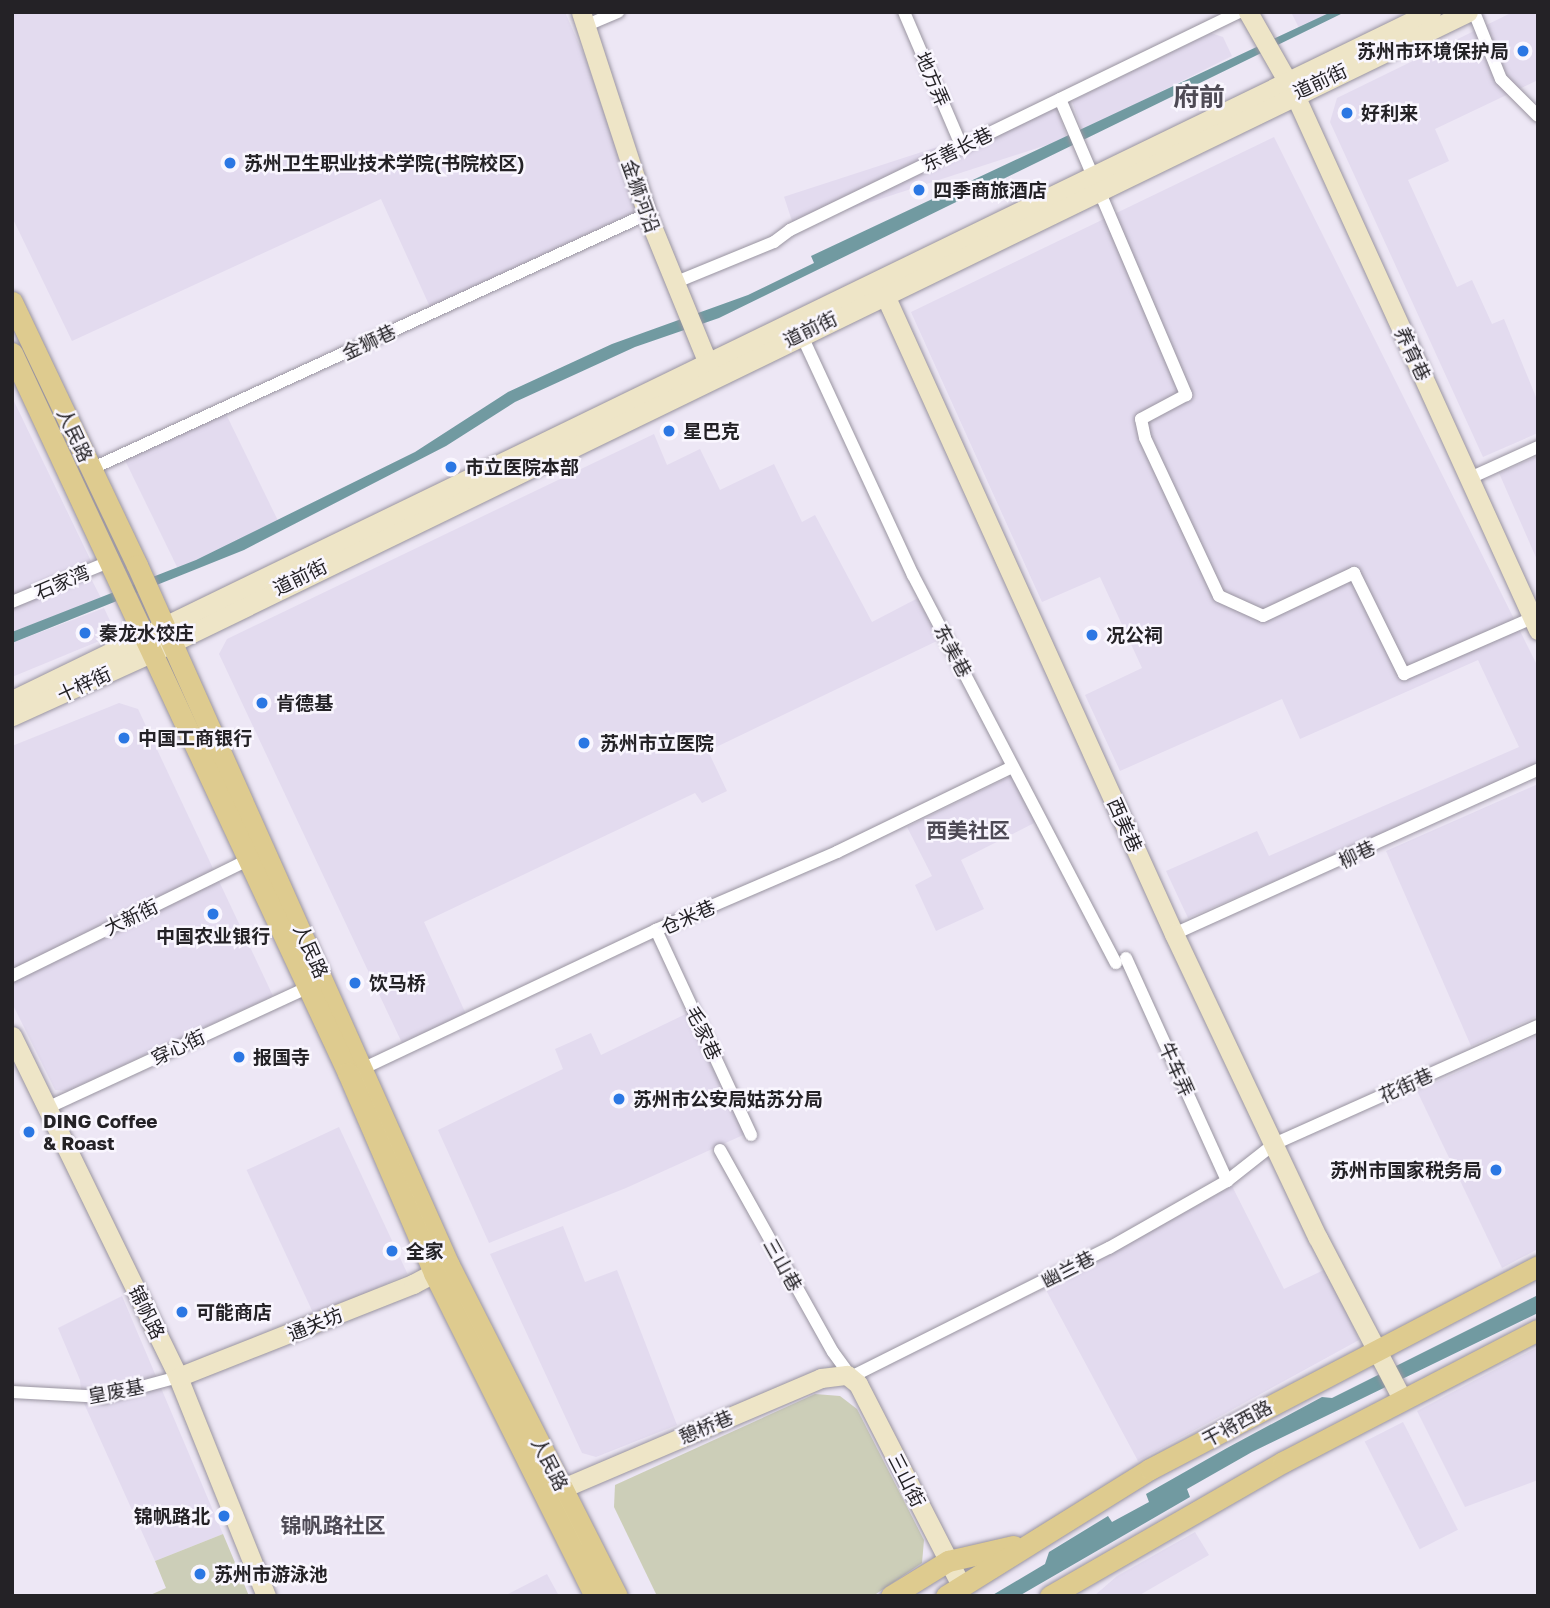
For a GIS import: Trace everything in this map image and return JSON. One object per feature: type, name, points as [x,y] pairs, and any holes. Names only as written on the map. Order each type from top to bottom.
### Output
[{"type":"main road","name":"养育巷","points":[[1248,12],[1290,86],[1535,624]]},
{"type":"main road","name":"道前街","points":[[159,638],[1290,86],[1431,12]]},
{"type":"main road","name":"道前街","points":[[1290,86],[1468,12]]},
{"type":"main road","name":"金狮河沿","points":[[583,19],[647,214],[710,368]]},
{"type":"main road","name":"道前街","points":[[710,368],[801,334],[1094,181]]},
{"type":"main road","name":"西美巷","points":[[884,293],[1174,934],[1274,1144],[1399,1394]]},
{"type":"main road","name":"人民路","points":[[12,302],[137,565],[145,607]]},
{"type":"main road","name":"人民路","points":[[12,353],[113,564],[145,607],[364,1068],[442,1269],[563,1488],[617,1596]]},
{"type":"main road","name":"人民路","points":[[159,638],[250,859],[594,1596]]},
{"type":"main road","name":"十梓街","points":[[12,700],[159,638]]},
{"type":"main road","name":"十梓街","points":[[12,716],[159,638]]},
{"type":"main road","name":"锦帆路","points":[[12,1036],[178,1377],[266,1596]]},
{"type":"main road","name":"干将西路","points":[[953,1591],[1029,1542],[1208,1437],[1380,1358],[1538,1266]]},
{"type":"main road","name":"通关坊","points":[[178,1377],[442,1269]]},
{"type":"main road","points":[[1062,1594],[1399,1394],[1538,1330]]},
{"type":"main road","name":"憩桥巷","points":[[563,1488],[821,1377],[841,1373],[851,1377]]},
{"type":"main road","name":"三山街","points":[[851,1377],[948,1561],[953,1591]]},
{"type":"main road","points":[[891,1596],[948,1561],[1029,1542]]},
{"type":"street","points":[[583,19],[618,12]]},
{"type":"street","name":"地方弄","points":[[904,12],[962,147]]},
{"type":"street","name":"东善长巷","points":[[674,283],[774,242],[790,230],[1238,12]]},
{"type":"street","points":[[1474,12],[1501,79],[1538,116]]},
{"type":"street","points":[[1060,99],[1080,153],[1186,395],[1141,419],[1145,438],[1219,596],[1263,616],[1354,573],[1404,674],[1535,624]]},
{"type":"street","name":"金狮巷","points":[[91,469],[647,214]]},
{"type":"street","name":"东美巷","points":[[801,334],[913,575],[1012,767],[1121,961]]},
{"type":"street","points":[[1470,478],[1538,447]]},
{"type":"street","name":"石家湾","points":[[12,602],[113,564]]},
{"type":"street","name":"仓米巷","points":[[364,1068],[656,930],[837,852],[1012,767]]},
{"type":"street","name":"柳巷","points":[[1174,934],[1538,770]]},
{"type":"street","name":"大新街","points":[[12,976],[250,859]]},
{"type":"street","name":"毛家巷","points":[[656,930],[751,1135]]},
{"type":"street","name":"牛车弄","points":[[1121,961],[1227,1181]]},
{"type":"street","name":"穿心街","points":[[47,1108],[309,987]]},
{"type":"street","name":"花街巷","points":[[1274,1144],[1538,1026]]},
{"type":"street","name":"幽兰巷","points":[[851,1377],[1109,1248],[1227,1181],[1274,1144]]},
{"type":"street","name":"三山巷","points":[[720,1150],[832,1352],[851,1377]]},
{"type":"street","name":"皇废基","points":[[12,1392],[104,1397],[178,1377]]},
{"type":"shaded area","points":[[12,12],[565,12],[586,60],[637,211],[430,307],[381,199],[72,341],[12,217]]},
{"type":"shaded area","points":[[1291,12],[1331,12],[1299,28]]},
{"type":"shaded area","points":[[1513,12],[1538,12],[1538,80],[1435,129],[1449,161],[1408,180],[1457,287],[1472,280],[1492,324],[1504,319],[1538,402],[1538,433],[1483,457],[1330,122],[1337,98]]},
{"type":"shaded area","points":[[1211,33],[1223,37],[1232,56],[1082,131],[1072,101]]},
{"type":"shaded area","points":[[1057,108],[1067,138],[794,227],[784,197]]},
{"type":"shaded area","points":[[1274,137],[1538,667],[1538,763],[1385,834],[1188,918],[1166,871],[1257,831],[1269,856],[1519,747],[1478,660],[1300,739],[1282,699],[1120,771],[1085,695],[1142,668],[1100,577],[1042,602],[911,312]]},
{"type":"shaded area","points":[[12,397],[91,561],[84,565],[101,598],[12,632]]},
{"type":"shaded area","points":[[224,410],[278,521],[178,569],[124,459]]},
{"type":"shaded area","name":"苏州市立医院","points":[[654,434],[667,465],[700,449],[720,490],[774,464],[802,522],[815,515],[872,622],[918,598],[939,640],[708,751],[727,791],[702,803],[695,793],[424,922],[466,1014],[402,1043],[219,654],[227,639]]},
{"type":"shaded area","points":[[1538,456],[1538,562],[1499,473]]},
{"type":"shaded area","points":[[104,608],[113,627],[109,637],[12,677],[12,643]]},
{"type":"shaded area","points":[[119,703],[138,709],[273,996],[67,1091],[55,1090],[12,1003],[12,746]]},
{"type":"shaded area","points":[[1019,772],[1042,819],[961,860],[984,909],[936,931],[915,885],[932,876],[907,827]]},
{"type":"shaded area","points":[[1538,784],[1538,1016],[1471,1046],[1386,851]]},
{"type":"shaded area","name":"苏州市公安局姑苏分局","points":[[694,1010],[752,1131],[626,1188],[489,1243],[438,1130],[563,1069],[555,1049],[591,1033],[601,1055]]},
{"type":"shaded area","name":"苏州市国家税务局","points":[[1538,1035],[1538,1249],[1502,1268],[1417,1091]]},
{"type":"shaded area","points":[[339,1127],[407,1274],[315,1317],[247,1170]]},
{"type":"shaded area","points":[[1232,1186],[1284,1289],[1328,1268],[1359,1340],[1138,1461],[1046,1290]]},
{"type":"shaded area","points":[[563,1226],[585,1282],[617,1270],[677,1425],[596,1457],[582,1453],[490,1254]]},
{"type":"shaded area","points":[[122,1296],[223,1534],[155,1561],[82,1399],[80,1380],[58,1328]]},
{"type":"shaded area","points":[[1538,1347],[1538,1480],[1465,1507],[1417,1411]]},
{"type":"shaded area","points":[[1403,1422],[1458,1530],[1420,1549],[1365,1442]]},
{"type":"shaded area","points":[[1195,1532],[1209,1555],[1138,1596],[1094,1596],[1117,1576]]},
{"type":"shaded area","points":[[547,1574],[559,1596],[504,1596]]},
{"type":"green space","points":[[815,1394],[840,1396],[857,1409],[924,1540],[922,1563],[873,1596],[657,1596],[614,1507],[615,1485]]},
{"type":"green space","name":"苏州市游泳池","points":[[223,1534],[249,1596],[148,1596],[166,1588],[155,1561]]},
{"type":"water","points":[[1331,12],[1345,12],[719,318],[635,347],[515,402],[446,446],[244,550],[12,643],[12,632],[196,560],[415,452],[508,392],[612,344],[748,295],[814,263],[811,256]]},
{"type":"water","points":[[1538,1295],[1538,1313],[1252,1452],[1187,1489],[1190,1497],[1019,1596],[991,1596],[1045,1564],[1049,1552],[1108,1516],[1112,1522],[1149,1502],[1146,1494],[1227,1448],[1322,1397],[1332,1398]]},
{"type":"place","name":"苏州市环境保护局","points":[[1523,51]]},
{"type":"place","name":"好利来","points":[[1347,113]]},
{"type":"place","name":"苏州卫生职业技术学院(书院校区)","points":[[230,163]]},
{"type":"place","name":"四季商旅酒店","points":[[919,190]]},
{"type":"place","name":"星巴克","points":[[669,431]]},
{"type":"place","name":"市立医院本部","points":[[451,467]]},
{"type":"place","name":"秦龙水饺庄","points":[[85,633]]},
{"type":"place","name":"况公祠","points":[[1092,635]]},
{"type":"place","name":"肯德基","points":[[262,703]]},
{"type":"place","name":"中国工商银行","points":[[124,738]]},
{"type":"place","name":"苏州市立医院","points":[[584,743]]},
{"type":"place","name":"中国农业银行","points":[[213,914]]},
{"type":"place","name":"饮马桥","points":[[355,983]]},
{"type":"place","name":"报国寺","points":[[239,1057]]},
{"type":"place","name":"苏州市公安局姑苏分局","points":[[619,1099]]},
{"type":"place","name":"DING Coffee & Roast","points":[[29,1132]]},
{"type":"place","name":"苏州市国家税务局","points":[[1496,1170]]},
{"type":"place","name":"全家","points":[[392,1251]]},
{"type":"place","name":"可能商店","points":[[182,1312]]},
{"type":"place","name":"锦帆路北","points":[[224,1516]]},
{"type":"place","name":"苏州市游泳池","points":[[200,1574]]},
{"type":"district","name":"府前","points":[[1199,97]]},
{"type":"district","name":"西美社区","points":[[968,830]]},
{"type":"district","name":"锦帆路社区","points":[[333,1525]]}]
